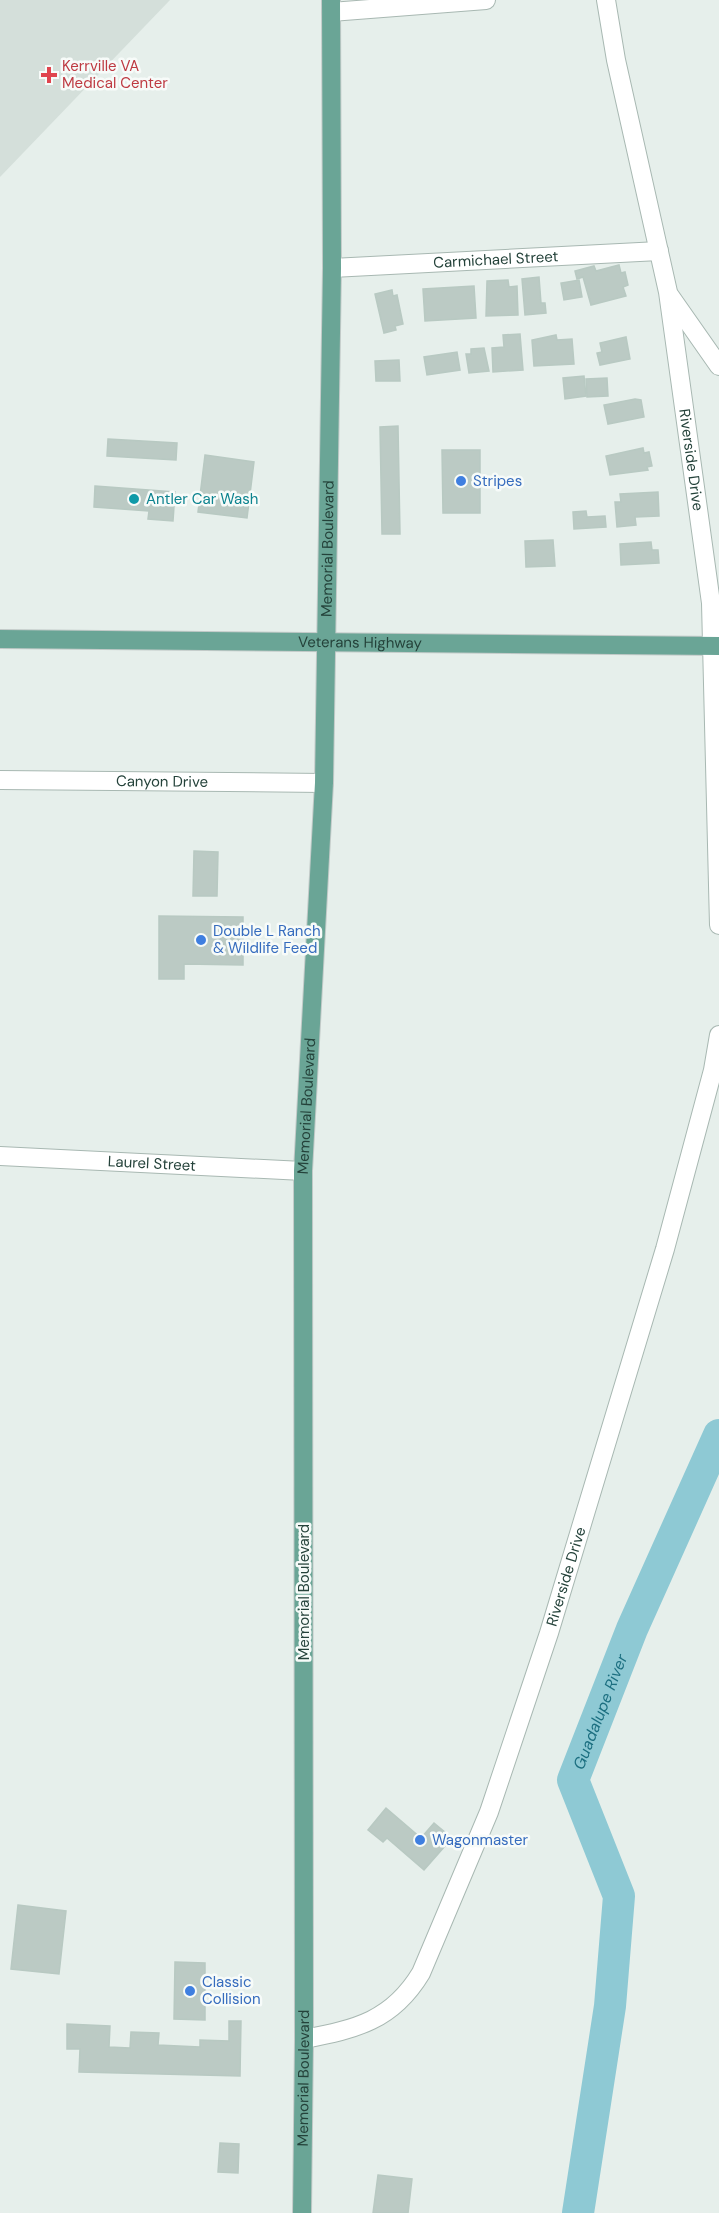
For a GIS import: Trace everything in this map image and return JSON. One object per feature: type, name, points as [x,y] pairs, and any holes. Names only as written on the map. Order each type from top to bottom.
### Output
[{"type":"main road","name":"Memorial Boulevard","points":[[302,2213],[304,2039],[303,1171],[324,783],[324,644],[332,268],[331,6]]},
{"type":"main road","name":"Veterans Highway","points":[[0,639],[716,647]]},
{"type":"street","points":[[331,6],[486,0]]},
{"type":"street","name":"Riverside Drive","points":[[606,0],[616,60],[668,292],[711,603],[716,647],[719,925]]},
{"type":"street","name":"Carmichael Street","points":[[332,268],[658,251]]},
{"type":"street","points":[[668,292],[719,366]]},
{"type":"street","name":"Canyon Drive","points":[[0,780],[324,783]]},
{"type":"street","name":"Riverside Drive","points":[[304,2039],[352,2030],[372,2022],[408,1995],[421,1973],[489,1812],[549,1633],[665,1249],[713,1070],[719,1035]]},
{"type":"street","name":"Laurel Street","points":[[0,1156],[303,1171]]},
{"type":"shaded area","name":"Kerrville VA Medical Center","points":[[0,0],[170,0],[0,177]]},
{"type":"building","points":[[619,265],[621,273],[625,272],[628,285],[623,287],[626,296],[591,305],[583,277],[577,279],[575,271],[594,266],[596,271]]},
{"type":"building","points":[[539,277],[541,303],[545,303],[546,313],[525,315],[522,279]]},
{"type":"building","points":[[508,280],[509,287],[517,286],[518,315],[486,316],[487,281]]},
{"type":"building","points":[[579,280],[582,297],[564,300],[561,283]]},
{"type":"building","points":[[474,286],[476,318],[425,321],[423,289]]},
{"type":"building","points":[[392,290],[393,296],[397,295],[403,324],[395,326],[396,330],[384,333],[375,294]]},
{"type":"building","points":[[520,334],[523,370],[493,372],[492,348],[504,347],[503,335]]},
{"type":"building","points":[[556,335],[557,340],[572,339],[574,364],[534,366],[532,340]]},
{"type":"building","points":[[626,337],[630,359],[600,365],[597,353],[602,352],[600,343]]},
{"type":"building","points":[[484,348],[489,371],[469,373],[466,354],[471,354],[471,349]]},
{"type":"building","points":[[457,352],[460,370],[427,375],[424,357]]},
{"type":"building","points":[[399,360],[400,381],[376,381],[375,361]]},
{"type":"building","points":[[584,376],[586,396],[565,399],[563,378]]},
{"type":"building","points":[[607,378],[608,396],[587,397],[586,379]]},
{"type":"building","points":[[641,400],[644,417],[608,424],[604,405]]},
{"type":"building","points":[[398,426],[400,534],[382,534],[380,427]]},
{"type":"building","points":[[108,439],[177,443],[176,460],[107,456]]},
{"type":"building","points":[[643,448],[644,453],[649,452],[652,466],[647,467],[648,470],[610,475],[606,456]]},
{"type":"building","name":"Stripes","points":[[442,450],[480,450],[480,513],[443,513]]},
{"type":"building","points":[[205,455],[254,462],[247,518],[198,512]]},
{"type":"building","name":"Antler Car Wash","points":[[95,486],[175,492],[173,521],[148,519],[149,511],[94,507]]},
{"type":"building","points":[[658,492],[659,516],[635,517],[636,525],[617,527],[615,502],[621,502],[620,494]]},
{"type":"building","points":[[586,511],[587,517],[605,516],[606,527],[574,529],[573,512]]},
{"type":"building","points":[[553,540],[555,566],[526,567],[525,541]]},
{"type":"building","points":[[651,542],[652,550],[658,550],[659,563],[621,565],[620,544]]},
{"type":"building","points":[[194,851],[218,852],[217,896],[193,896]]},
{"type":"building","name":"Double L Ranch & Wildlife Feed","points":[[159,916],[243,917],[243,965],[184,964],[184,979],[159,979]]},
{"type":"building","name":"Wagonmaster","points":[[386,1808],[421,1838],[434,1823],[452,1838],[424,1870],[387,1838],[383,1842],[368,1830]]},
{"type":"building","points":[[18,1905],[66,1911],[59,1974],[11,1969]]},
{"type":"building","name":"Classic Collision","points":[[175,1962],[205,1963],[205,2020],[174,2019]]},
{"type":"building","points":[[229,2021],[241,2021],[240,2076],[79,2072],[80,2049],[67,2049],[67,2024],[110,2026],[109,2047],[130,2048],[131,2032],[159,2033],[158,2045],[200,2047],[200,2040],[229,2041]]},
{"type":"building","points":[[220,2143],[239,2144],[238,2173],[218,2172]]},
{"type":"building","points":[[378,2175],[412,2179],[408,2213],[373,2213]]},
{"type":"waterway","name":"Guadalupe River","points":[[578,2213],[610,2006],[619,1896],[573,1780],[632,1629],[719,1435]]},
{"type":"place","name":"Kerrville VA Medical Center","points":[[49,75]]},
{"type":"place","name":"Stripes","points":[[461,481]]},
{"type":"place","name":"Antler Car Wash","points":[[134,499]]},
{"type":"place","name":"Double L Ranch & Wildlife Feed","points":[[201,940]]},
{"type":"place","name":"Wagonmaster","points":[[420,1840]]},
{"type":"place","name":"Classic Collision","points":[[190,1991]]}]
